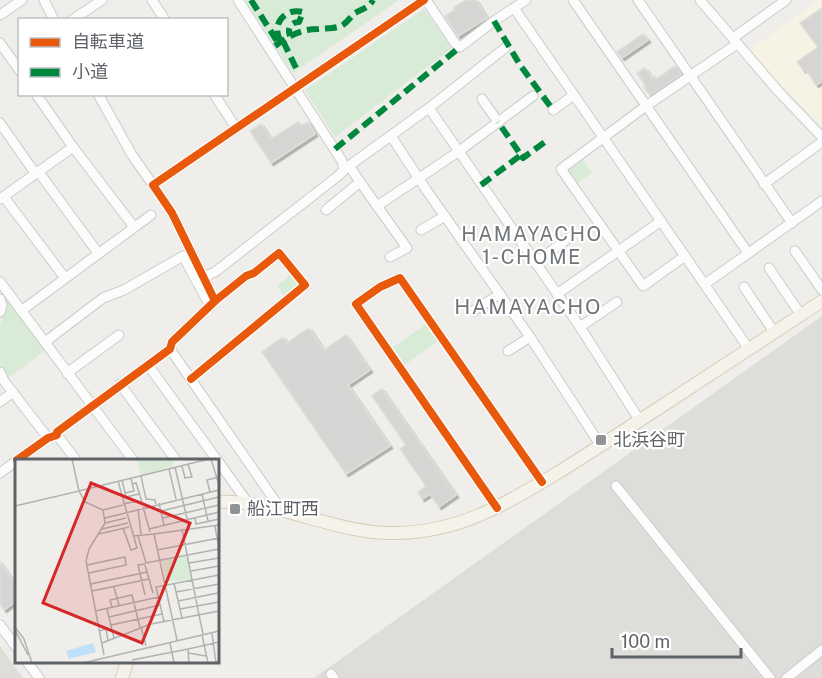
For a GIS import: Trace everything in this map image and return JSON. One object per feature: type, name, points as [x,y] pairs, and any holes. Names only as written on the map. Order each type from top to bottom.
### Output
[{"type":"main road","points":[[219,502],[248,503],[366,531],[393,534],[421,532],[472,519],[497,508],[601,446],[822,301]]},
{"type":"main road","points":[[122,678],[127,663]]},
{"type":"street","points":[[0,15],[22,0]]},
{"type":"street","points":[[44,0],[53,18]]},
{"type":"street","points":[[75,18],[102,0]]},
{"type":"street","points":[[152,0],[164,18]]},
{"type":"street","points":[[238,0],[346,168],[360,182],[407,248],[390,256]]},
{"type":"street","points":[[153,185],[425,0],[460,47],[526,0]]},
{"type":"street","points":[[573,0],[748,253]]},
{"type":"street","points":[[638,0],[792,223]]},
{"type":"street","points":[[700,0],[779,92],[822,137]]},
{"type":"street","points":[[685,256],[643,286],[561,169],[690,76],[786,0]]},
{"type":"street","points":[[514,8],[748,349]]},
{"type":"street","points":[[0,43],[18,67]]},
{"type":"street","points":[[204,277],[215,272],[346,168],[429,108],[505,48]]},
{"type":"street","points":[[553,110],[574,95]]},
{"type":"street","points":[[37,96],[134,227]]},
{"type":"street","points":[[99,96],[132,155],[172,213],[204,277],[212,304]]},
{"type":"street","points":[[215,96],[236,128]]},
{"type":"street","points":[[376,206],[458,152],[533,96]]},
{"type":"street","points":[[482,99],[498,122]]},
{"type":"street","points":[[429,108],[580,327],[640,421]]},
{"type":"street","points":[[0,123],[98,253]]},
{"type":"street","points":[[391,136],[530,337],[601,446]]},
{"type":"street","points":[[764,184],[822,142]]},
{"type":"street","points":[[64,278],[2,198],[73,147]]},
{"type":"street","points":[[326,210],[360,182]]},
{"type":"street","points":[[705,284],[822,201]]},
{"type":"street","points":[[21,311],[151,215]]},
{"type":"street","points":[[422,230],[445,216]]},
{"type":"street","points":[[557,294],[661,221]]},
{"type":"street","points":[[535,262],[570,237]]},
{"type":"street","points":[[795,251],[822,290]]},
{"type":"street","points":[[20,459],[170,349],[172,342],[212,304],[279,253],[305,285],[191,379]]},
{"type":"street","points":[[45,342],[103,298],[124,290],[183,256],[212,304]]},
{"type":"street","points":[[769,268],[801,315]]},
{"type":"street","points":[[497,508],[356,304],[380,287],[400,278],[542,482]]},
{"type":"street","points":[[0,282],[132,459]]},
{"type":"street","points":[[744,287],[774,332]]},
{"type":"street","points":[[472,311],[500,294]]},
{"type":"street","points":[[0,299],[2,306],[0,312]]},
{"type":"street","points":[[580,327],[617,302]]},
{"type":"street","points":[[67,373],[119,335]]},
{"type":"street","points":[[508,351],[530,337]]},
{"type":"street","points":[[170,349],[282,511]]},
{"type":"street","points":[[148,365],[216,459]]},
{"type":"street","points":[[0,372],[13,392],[75,459]]},
{"type":"street","points":[[120,384],[175,459]]},
{"type":"street","points":[[0,402],[13,392]]},
{"type":"street","points":[[0,473],[15,462]]},
{"type":"street","points":[[219,464],[248,503]]},
{"type":"street","points":[[616,486],[770,678]]},
{"type":"street","points":[[0,625],[15,646]]},
{"type":"street","points":[[787,678],[822,650]]},
{"type":"street","points":[[28,663],[39,678]]},
{"type":"shaded area","points":[[822,0],[822,127],[750,50]]},
{"type":"shaded area","points":[[822,316],[822,678],[314,678]]},
{"type":"shaded area","points":[[0,646],[23,678],[0,678]]},
{"type":"green space","points":[[245,0],[399,0],[293,73]]},
{"type":"green space","points":[[424,9],[452,48],[335,137],[305,90]]},
{"type":"green space","points":[[581,157],[592,173],[575,185],[563,170]]},
{"type":"green space","points":[[293,273],[302,284],[286,297],[277,286]]},
{"type":"green space","points":[[1,292],[46,350],[8,378],[0,364],[0,327],[5,306]]},
{"type":"green space","points":[[430,321],[442,338],[400,368],[388,351]]},
{"type":"building","points":[[466,0],[476,0],[487,18],[458,36],[445,16]]},
{"type":"building","points":[[822,8],[822,81],[816,85],[806,70],[803,70],[797,62],[818,47],[800,23]]},
{"type":"building","points":[[643,34],[648,40],[622,58],[617,52]]},
{"type":"building","points":[[675,66],[681,74],[650,95],[637,73],[645,68],[652,78],[655,76],[656,79]]},
{"type":"building","points":[[298,122],[301,126],[308,122],[315,134],[271,163],[250,131],[261,124],[271,139]]},
{"type":"building","points":[[309,328],[324,350],[346,335],[370,370],[348,385],[390,446],[346,474],[262,352],[283,337],[287,343]]},
{"type":"building","points":[[382,389],[456,495],[439,507],[430,494],[422,499],[418,492],[426,486],[400,449],[406,445],[372,396]]},
{"type":"building","points":[[0,562],[15,584],[15,602],[4,610],[0,604]]},
{"type":"marked path","points":[[251,0],[277,41]]},
{"type":"marked path","points":[[275,46],[300,32],[341,26],[373,0]]},
{"type":"marked path","points":[[281,42],[277,29],[281,19],[290,12],[303,12],[299,22],[290,26],[290,36]]},
{"type":"marked path","points":[[494,21],[520,65],[553,110]]},
{"type":"marked path","points":[[283,41],[297,70]]},
{"type":"marked path","points":[[335,149],[460,47]]},
{"type":"marked path","points":[[481,185],[521,155],[498,122]]},
{"type":"marked path","points":[[521,155],[523,158],[549,139]]},
{"type":"cycle path","points":[[215,301],[172,213],[153,185],[424,0]]},
{"type":"cycle path","points":[[18,459],[48,438],[57,435],[57,432],[170,349],[172,342],[215,301],[279,253],[305,285],[191,379]]},
{"type":"cycle path","points":[[497,508],[356,304],[380,287],[400,278],[542,482]]},
{"type":"place","name":"北浜谷町","points":[[601,440]]},
{"type":"place","name":"船江町西","points":[[235,509]]},
{"type":"district","name":"HAMAYACHO 1-CHOME","points":[[532,246]]},
{"type":"district","name":"HAMAYACHO","points":[[528,307]]}]
